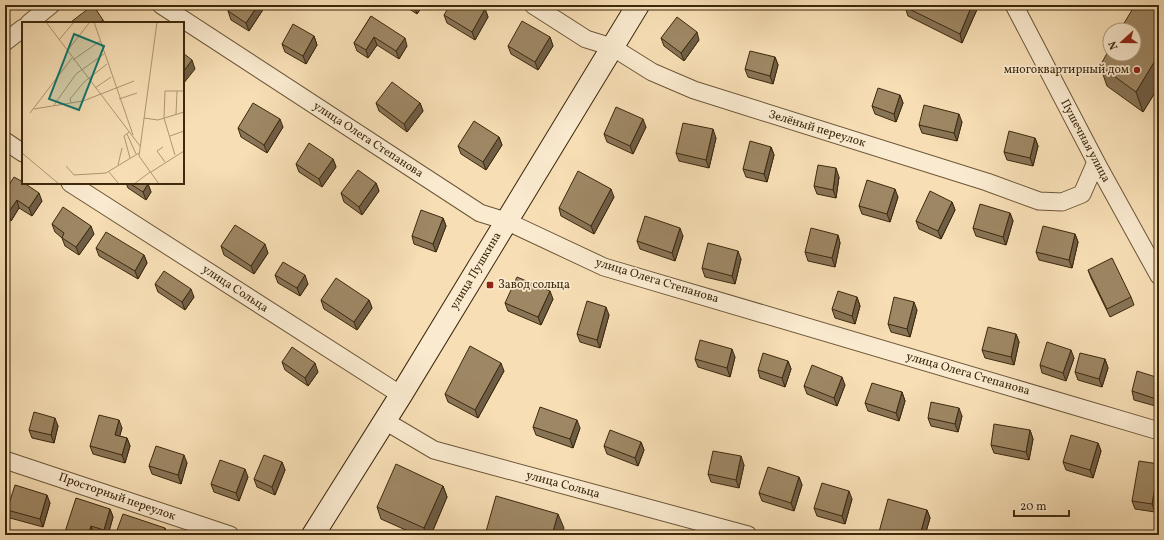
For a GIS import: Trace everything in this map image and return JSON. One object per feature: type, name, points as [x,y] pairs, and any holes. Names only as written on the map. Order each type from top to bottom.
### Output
[{"type":"street","points":[[30,22],[51,5]]},
{"type":"street","name":"улица Олега Степанова","points":[[161,5],[480,213],[506,221],[604,266],[1159,431]]},
{"type":"street","name":"Зелёный переулок","points":[[533,5],[586,39],[612,47],[652,72],[694,90],[987,182],[1038,201],[1062,202],[1082,194],[1096,162]]},
{"type":"street","name":"улица Пушкина","points":[[313,535],[401,395],[638,5]]},
{"type":"street","name":"Пушечная улица","points":[[1014,5],[1096,162],[1159,276]]},
{"type":"street","points":[[5,42],[22,29]]},
{"type":"street","points":[[5,142],[22,152]]},
{"type":"street","name":"улица Сольца","points":[[72,184],[401,395]]},
{"type":"street","name":"улица Сольца","points":[[384,421],[434,450],[748,535]]},
{"type":"street","name":"Просторный переулок","points":[[5,460],[230,535]]},
{"type":"building","points":[[93,5],[103,20],[100,22],[71,22]]},
{"type":"building","points":[[232,5],[258,5],[246,23],[228,11]]},
{"type":"building","points":[[450,5],[479,5],[485,9],[472,32],[444,15]]},
{"type":"building","points":[[906,5],[972,5],[960,34],[905,7]]},
{"type":"building","points":[[1135,5],[1159,5],[1159,54],[1136,92],[1100,66],[1102,62],[1142,62],[1142,22],[1125,22]]},
{"type":"building","points":[[371,16],[405,38],[396,51],[374,37],[366,50],[354,43]]},
{"type":"building","points":[[677,17],[697,32],[681,53],[661,38]]},
{"type":"building","points":[[522,21],[550,37],[535,62],[508,46]]},
{"type":"building","points":[[293,24],[314,36],[303,56],[282,44]]},
{"type":"building","points":[[750,51],[775,57],[770,76],[745,69]]},
{"type":"building","points":[[184,54],[192,60],[184,71]]},
{"type":"building","points":[[392,82],[420,103],[404,124],[376,103]]},
{"type":"building","points":[[878,88],[900,95],[894,114],[872,106]]},
{"type":"building","points":[[253,103],[280,119],[264,145],[238,128]]},
{"type":"building","points":[[924,105],[959,114],[954,133],[919,125]]},
{"type":"building","points":[[616,107],[643,119],[630,146],[604,134]]},
{"type":"building","points":[[474,121],[499,137],[483,162],[458,146]]},
{"type":"building","points":[[683,123],[713,129],[706,160],[676,153]]},
{"type":"building","points":[[1009,131],[1035,138],[1030,158],[1004,152]]},
{"type":"building","points":[[750,141],[771,147],[764,174],[743,169]]},
{"type":"building","points":[[309,143],[333,159],[319,179],[296,164]]},
{"type":"building","points":[[818,165],[836,168],[833,190],[814,186]]},
{"type":"building","points":[[358,170],[376,183],[359,207],[341,193]]},
{"type":"building","points":[[578,171],[611,189],[591,226],[559,208]]},
{"type":"building","points":[[14,177],[22,181],[22,184],[26,184],[39,193],[29,208],[17,200],[8,213],[5,211],[5,191]]},
{"type":"building","points":[[867,180],[895,189],[887,214],[859,206]]},
{"type":"building","points":[[131,184],[148,184],[143,192]]},
{"type":"building","points":[[930,191],[952,202],[938,231],[916,221]]},
{"type":"building","points":[[980,204],[1010,213],[1003,237],[973,228]]},
{"type":"building","points":[[63,207],[91,226],[76,247],[62,238],[64,233],[52,224]]},
{"type":"building","points":[[421,210],[443,218],[433,244],[412,236]]},
{"type":"building","points":[[645,216],[680,228],[672,253],[637,241]]},
{"type":"building","points":[[235,225],[265,244],[251,266],[221,246]]},
{"type":"building","points":[[1043,226],[1075,234],[1069,260],[1036,252]]},
{"type":"building","points":[[811,228],[838,235],[832,258],[805,252]]},
{"type":"building","points":[[106,232],[144,255],[135,271],[96,248]]},
{"type":"building","points":[[708,243],[738,251],[732,276],[702,268]]},
{"type":"building","points":[[1112,258],[1131,297],[1107,309],[1088,270]]},
{"type":"building","points":[[283,262],[305,275],[297,288],[275,275]]},
{"type":"building","points":[[164,271],[191,289],[182,302],[155,284]]},
{"type":"building","points":[[517,277],[550,291],[538,317],[505,303]]},
{"type":"building","points":[[336,278],[369,300],[354,322],[321,300]]},
{"type":"building","points":[[838,291],[857,297],[852,316],[832,309]]},
{"type":"building","points":[[894,297],[914,302],[907,329],[888,324]]},
{"type":"building","points":[[587,301],[606,307],[597,340],[577,334]]},
{"type":"building","points":[[988,327],[1016,334],[1011,357],[982,350]]},
{"type":"building","points":[[700,340],[732,349],[727,368],[695,359]]},
{"type":"building","points":[[1047,342],[1071,350],[1063,373],[1040,365]]},
{"type":"building","points":[[470,346],[501,363],[475,410],[445,394]]},
{"type":"building","points":[[292,347],[315,363],[305,378],[282,362]]},
{"type":"building","points":[[763,353],[788,361],[782,378],[758,370]]},
{"type":"building","points":[[1080,353],[1105,359],[1099,379],[1075,372]]},
{"type":"building","points":[[812,365],[842,377],[834,398],[804,386]]},
{"type":"building","points":[[1137,371],[1159,378],[1159,388],[1156,399],[1132,391]]},
{"type":"building","points":[[872,383],[902,392],[896,413],[865,403]]},
{"type":"building","points":[[931,402],[959,408],[955,424],[928,418]]},
{"type":"building","points":[[540,407],[577,420],[570,439],[533,427]]},
{"type":"building","points":[[34,412],[55,418],[51,435],[29,430]]},
{"type":"building","points":[[99,415],[119,420],[115,435],[127,438],[122,455],[90,446]]},
{"type":"building","points":[[994,424],[1030,430],[1026,452],[991,445]]},
{"type":"building","points":[[610,430],[641,442],[635,458],[604,446]]},
{"type":"building","points":[[1071,435],[1098,443],[1090,470],[1063,462]]},
{"type":"building","points":[[156,446],[184,455],[178,475],[149,466]]},
{"type":"building","points":[[713,451],[741,456],[736,480],[708,474]]},
{"type":"building","points":[[264,455],[282,462],[272,487],[254,479]]},
{"type":"building","points":[[220,460],[245,469],[236,493],[211,484]]},
{"type":"building","points":[[1139,461],[1159,464],[1152,504],[1132,501]]},
{"type":"building","points":[[396,464],[443,486],[424,528],[377,507]]},
{"type":"building","points":[[768,467],[799,477],[791,503],[759,493]]},
{"type":"building","points":[[822,483],[849,491],[842,516],[814,508]]},
{"type":"building","points":[[15,485],[47,495],[40,519],[7,510]]},
{"type":"building","points":[[496,496],[558,514],[552,535],[485,535]]},
{"type":"building","points":[[76,498],[110,509],[104,530],[91,526],[88,535],[64,535]]},
{"type":"building","points":[[888,499],[927,510],[920,535],[888,535],[879,532]]},
{"type":"building","points":[[123,514],[165,528],[162,535],[122,535],[116,533]]},
{"type":"building","points":[[461,531],[475,535],[460,535]]},
{"type":"place","name":"многоквартирный дом","points":[[1137,70]]},
{"type":"place","name":"Завод сольца","points":[[490,285]]}]
